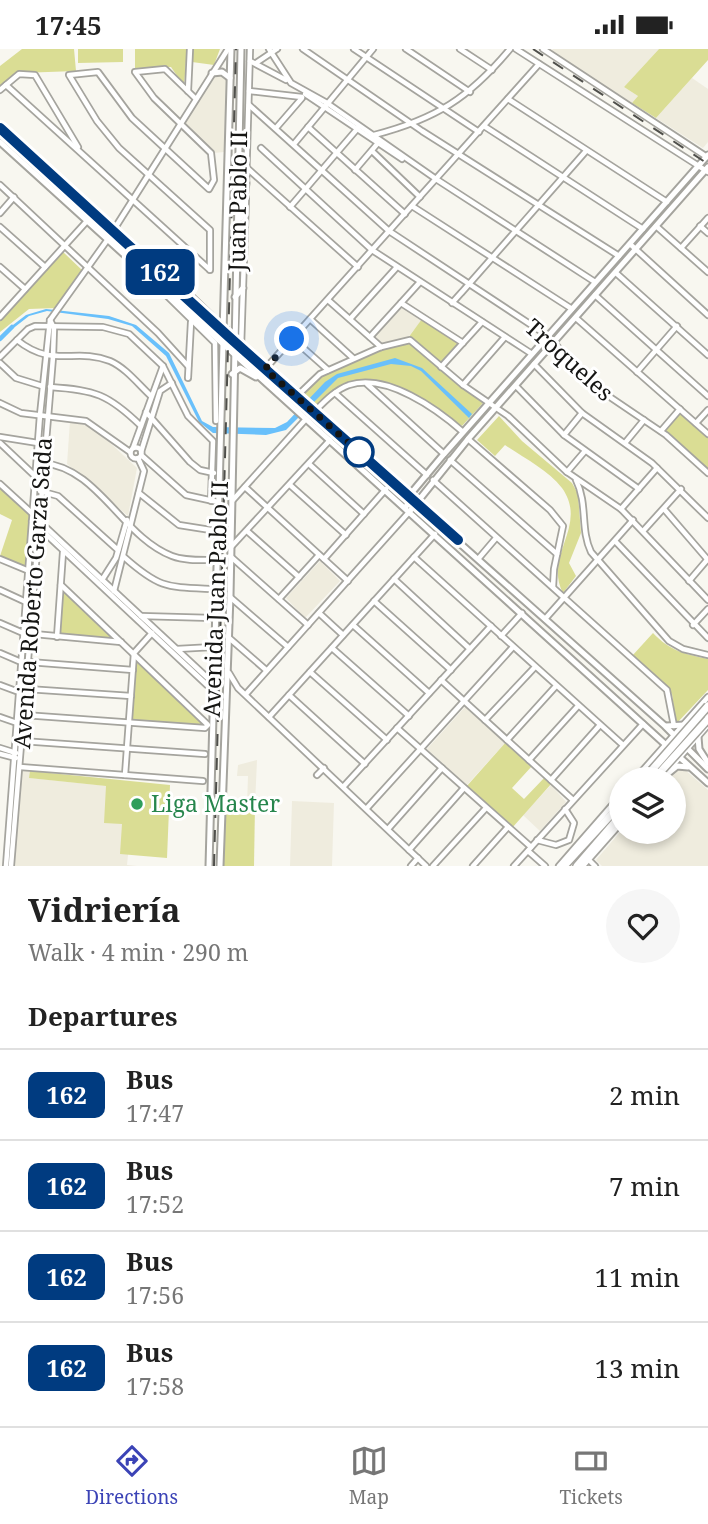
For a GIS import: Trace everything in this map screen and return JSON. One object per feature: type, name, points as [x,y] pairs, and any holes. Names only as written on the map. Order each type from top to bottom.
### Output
[{"type":"highway","points":[[655,767],[708,706]]},
{"type":"highway","points":[[665,767],[708,719]]},
{"type":"highway","points":[[562,866],[609,826]]},
{"type":"highway","points":[[581,864],[609,829]]},
{"type":"main road","name":"Juan Pablo II","points":[[223,332],[230,49]]},
{"type":"main road","name":"Juan Pablo II","points":[[232,352],[241,49]]},
{"type":"main road","points":[[212,73],[222,72],[230,78]]},
{"type":"main road","points":[[0,128],[208,314],[233,341],[665,726],[708,769]]},
{"type":"main road","points":[[0,142],[708,783]]},
{"type":"main road","points":[[413,499],[468,439],[548,335],[708,156]]},
{"type":"main road","points":[[408,511],[427,475],[463,432],[516,386],[707,170]]},
{"type":"main road","points":[[237,239],[246,183]]},
{"type":"main road","points":[[235,297],[243,288]]},
{"type":"main road","points":[[208,314],[224,311]]},
{"type":"main road","name":"Avenida Juan Pablo II","points":[[209,866],[210,684],[223,332]]},
{"type":"main road","name":"Avenida Juan Pablo II","points":[[220,866],[230,596],[232,352]]},
{"type":"main road","points":[[232,374],[240,368],[244,369],[274,389]]},
{"type":"main road","points":[[665,726],[684,725]]},
{"type":"main road","points":[[698,737],[699,749],[708,762]]},
{"type":"main road","points":[[686,769],[694,771]]},
{"type":"street","points":[[188,92],[190,49]]},
{"type":"street","name":"Avenida Roberto Garza Sada","points":[[9,866],[20,767],[18,756],[27,689],[40,491],[53,357],[50,320],[108,239],[131,198],[230,49]]},
{"type":"street","points":[[241,348],[250,49]]},
{"type":"street","points":[[256,63],[269,51],[277,49]]},
{"type":"street","points":[[303,49],[412,125],[619,256]]},
{"type":"street","points":[[354,49],[479,132]]},
{"type":"street","points":[[294,144],[373,49]]},
{"type":"street","points":[[406,49],[470,92]]},
{"type":"street","points":[[460,49],[492,71]]},
{"type":"street","points":[[373,135],[412,125],[444,110],[470,92],[513,49],[707,170]]},
{"type":"street","points":[[543,49],[708,156]]},
{"type":"street","points":[[269,51],[290,83]]},
{"type":"street","points":[[250,61],[326,105],[378,143],[595,282]]},
{"type":"street","points":[[265,369],[539,64]]},
{"type":"street","points":[[6,85],[210,270],[209,230],[147,174],[97,121],[69,75],[98,72],[123,108],[203,185],[211,188],[214,180],[213,156],[154,98],[136,70],[165,69],[196,99]]},
{"type":"street","points":[[0,90],[19,75],[35,75],[82,154]]},
{"type":"street","points":[[249,91],[304,94]]},
{"type":"street","points":[[276,128],[304,94]]},
{"type":"street","points":[[508,99],[667,202]]},
{"type":"street","name":"Troqueles","points":[[249,105],[389,231],[548,335],[591,382],[661,431],[708,473]]},
{"type":"street","points":[[484,126],[643,229]]},
{"type":"street","points":[[308,127],[405,214]]},
{"type":"street","points":[[359,128],[436,180]]},
{"type":"street","points":[[290,207],[359,128]]},
{"type":"street","points":[[355,170],[378,143]]},
{"type":"street","points":[[261,148],[372,250],[532,354]]},
{"type":"street","points":[[372,151],[421,197]]},
{"type":"street","points":[[452,303],[586,151]]},
{"type":"street","points":[[247,168],[358,267]]},
{"type":"street","points":[[0,185],[164,339],[188,366]]},
{"type":"street","points":[[0,213],[14,197]]},
{"type":"street","points":[[412,206],[572,309]]},
{"type":"street","points":[[681,248],[708,218]]},
{"type":"street","points":[[0,317],[87,221]]},
{"type":"street","points":[[656,226],[708,272]]},
{"type":"street","points":[[700,226],[708,233]]},
{"type":"street","points":[[0,227],[45,267]]},
{"type":"street","points":[[630,244],[708,315]]},
{"type":"street","points":[[0,267],[25,289]]},
{"type":"street","points":[[350,319],[397,267]]},
{"type":"street","points":[[616,272],[708,355]]},
{"type":"street","points":[[370,337],[420,282]]},
{"type":"street","points":[[161,286],[165,296],[212,339],[216,348],[219,422]]},
{"type":"street","points":[[595,295],[708,396]]},
{"type":"street","points":[[328,300],[381,347]]},
{"type":"street","points":[[0,303],[7,309]]},
{"type":"street","points":[[401,303],[463,343]]},
{"type":"street","points":[[576,318],[708,434]]},
{"type":"street","points":[[310,320],[353,358]]},
{"type":"street","points":[[188,378],[191,321]]},
{"type":"street","points":[[441,367],[482,322]]},
{"type":"street","points":[[637,372],[677,326]]},
{"type":"street","points":[[0,357],[31,327],[103,327],[121,330],[139,340],[163,366],[190,419],[213,441],[215,502],[186,495],[140,455],[93,424],[71,417],[14,411],[0,403]]},
{"type":"street","name":"Avenida Roberto Garza Sada","points":[[9,866],[32,514],[46,356],[51,328]]},
{"type":"street","points":[[463,384],[505,337]]},
{"type":"street","points":[[292,339],[328,370]]},
{"type":"street","points":[[296,397],[316,377],[328,370],[407,339],[493,406],[567,472],[621,509],[644,530],[708,600]]},
{"type":"street","points":[[16,340],[46,356],[106,360],[125,371],[151,396]]},
{"type":"street","points":[[0,363],[16,378],[43,386]]},
{"type":"street","points":[[534,364],[582,413],[657,468],[708,518]]},
{"type":"street","points":[[140,455],[134,458],[132,450],[163,366]]},
{"type":"street","points":[[102,580],[113,564],[139,493],[144,471],[140,455],[160,390],[172,383]]},
{"type":"street","points":[[366,383],[444,454]]},
{"type":"street","points":[[314,412],[335,393],[350,385],[366,383],[396,390],[436,411],[463,432]]},
{"type":"street","points":[[516,386],[564,435],[639,489]]},
{"type":"street","points":[[50,387],[98,392],[119,405],[141,426]]},
{"type":"street","points":[[335,393],[427,475]]},
{"type":"street","points":[[661,431],[680,409]]},
{"type":"street","points":[[696,423],[708,410]]},
{"type":"street","points":[[146,412],[190,462],[200,470],[214,473]]},
{"type":"street","points":[[564,435],[582,413]]},
{"type":"street","points":[[232,501],[307,419]]},
{"type":"street","points":[[625,443],[644,420]]},
{"type":"street","points":[[0,437],[38,443]]},
{"type":"street","points":[[137,438],[144,441]]},
{"type":"street","points":[[468,439],[559,520],[563,533],[557,554],[553,589]]},
{"type":"street","points":[[231,548],[330,440]]},
{"type":"street","points":[[0,443],[35,476]]},
{"type":"street","points":[[567,472],[585,451]]},
{"type":"street","points":[[450,460],[557,554]]},
{"type":"street","points":[[43,463],[71,470],[170,555],[215,560]]},
{"type":"street","points":[[309,464],[364,514]]},
{"type":"street","points":[[621,509],[657,468]]},
{"type":"street","points":[[576,479],[585,504],[587,544],[598,560],[669,641],[683,649],[708,655]]},
{"type":"street","points":[[433,480],[669,692],[674,727]]},
{"type":"street","points":[[0,484],[32,514],[64,551],[210,684]]},
{"type":"street","points":[[290,485],[346,535]]},
{"type":"street","points":[[245,487],[348,581]]},
{"type":"street","points":[[324,559],[386,489]]},
{"type":"street","points":[[644,530],[681,489]]},
{"type":"street","points":[[40,491],[58,496],[118,550]]},
{"type":"street","points":[[139,493],[179,525],[217,531]]},
{"type":"street","points":[[664,509],[708,560],[689,581]]},
{"type":"street","points":[[246,694],[408,511]]},
{"type":"street","points":[[114,591],[132,525],[131,515]]},
{"type":"street","points":[[545,618],[633,520]]},
{"type":"street","points":[[32,521],[39,524],[102,580],[141,616],[153,632],[177,649],[210,684]]},
{"type":"street","points":[[247,531],[299,577]]},
{"type":"street","points":[[269,717],[435,534]]},
{"type":"street","points":[[479,558],[496,538]]},
{"type":"street","points":[[615,541],[708,638]]},
{"type":"street","points":[[57,637],[64,551]]},
{"type":"street","points":[[279,599],[319,555]]},
{"type":"street","points":[[230,556],[308,625]]},
{"type":"street","points":[[124,557],[152,581],[163,586],[214,589]]},
{"type":"street","points":[[414,557],[623,745]]},
{"type":"street","points":[[0,559],[29,571]]},
{"type":"street","points":[[394,579],[470,649]]},
{"type":"street","points":[[24,715],[205,728],[208,725],[61,585]]},
{"type":"street","points":[[0,590],[26,602]]},
{"type":"street","points":[[230,596],[288,647]]},
{"type":"street","points":[[374,601],[451,670]]},
{"type":"street","points":[[693,625],[708,609]]},
{"type":"street","points":[[319,613],[343,635]]},
{"type":"street","points":[[501,636],[523,613]]},
{"type":"street","points":[[141,616],[214,618]]},
{"type":"street","points":[[0,623],[23,633],[122,642]]},
{"type":"street","points":[[353,625],[429,693]]},
{"type":"street","points":[[344,786],[491,626]]},
{"type":"street","points":[[125,775],[134,653],[153,632]]},
{"type":"street","points":[[228,636],[267,670]]},
{"type":"street","points":[[177,649],[213,647]]},
{"type":"street","points":[[367,808],[513,647]]},
{"type":"street","points":[[332,648],[409,716]]},
{"type":"street","points":[[0,653],[21,662]]},
{"type":"street","points":[[29,662],[133,670]]},
{"type":"street","points":[[227,665],[232,681],[426,866]]},
{"type":"street","points":[[485,720],[535,666]]},
{"type":"street","points":[[310,672],[387,740]]},
{"type":"street","points":[[441,680],[573,800]]},
{"type":"street","points":[[0,685],[20,691],[27,689],[131,696]]},
{"type":"street","points":[[508,740],[556,686]]},
{"type":"street","points":[[289,695],[365,764]]},
{"type":"street","points":[[647,766],[708,697]]},
{"type":"street","points":[[529,760],[578,705]]},
{"type":"street","points":[[0,717],[17,723]]},
{"type":"street","points":[[514,866],[643,723]]},
{"type":"street","points":[[551,780],[600,725]]},
{"type":"street","points":[[657,754],[671,767],[708,725]]},
{"type":"street","points":[[397,728],[508,827],[545,866]]},
{"type":"street","points":[[22,741],[205,754]]},
{"type":"street","points":[[0,748],[18,756]]},
{"type":"street","points":[[0,754],[18,756]]},
{"type":"street","points":[[20,767],[203,781]]},
{"type":"street","points":[[317,775],[324,768]]},
{"type":"street","points":[[388,829],[442,768]]},
{"type":"street","points":[[409,850],[464,787]]},
{"type":"street","points":[[433,866],[486,808]]},
{"type":"street","points":[[562,866],[576,845],[609,808]]},
{"type":"street","points":[[565,809],[574,823],[569,840]]},
{"type":"street","points":[[472,866],[508,827]]},
{"type":"street","points":[[537,840],[556,845],[569,840]]},
{"type":"street","points":[[569,840],[576,845]]},
{"type":"street","points":[[411,866],[418,858]]},
{"type":"street","points":[[581,864],[596,866]]},
{"type":"shaded area","points":[[659,49],[624,87],[638,96],[632,103],[551,51]]},
{"type":"shaded area","points":[[217,74],[226,80],[224,152],[214,153],[183,124]]},
{"type":"shaded area","points":[[692,78],[708,89],[708,142],[703,148],[656,118]]},
{"type":"shaded area","points":[[403,307],[422,320],[408,337],[382,343],[375,336]]},
{"type":"shaded area","points":[[70,421],[94,428],[137,468],[128,516],[67,464]]},
{"type":"shaded area","points":[[320,561],[340,581],[305,618],[286,598]]},
{"type":"shaded area","points":[[465,707],[505,743],[467,785],[427,749]]},
{"type":"shaded area","points":[[257,760],[255,805],[247,805],[248,776],[237,776],[238,765]]},
{"type":"shaded area","points":[[21,771],[30,771],[30,778],[107,786],[131,825],[127,865],[137,866],[14,866]]},
{"type":"shaded area","points":[[686,771],[708,790],[708,866],[602,866],[596,860],[610,844],[686,844]]},
{"type":"shaded area","points":[[551,785],[566,802],[540,831],[523,815]]},
{"type":"shaded area","points":[[292,801],[334,803],[332,866],[290,866]]},
{"type":"green space","points":[[22,49],[74,49],[76,71],[20,73],[0,88],[0,66]]},
{"type":"green space","points":[[78,49],[123,49],[123,62],[78,63]]},
{"type":"green space","points":[[135,49],[187,49],[184,86],[171,67],[135,68]]},
{"type":"green space","points":[[192,49],[220,49],[214,65],[192,62]]},
{"type":"green space","points":[[659,49],[708,49],[708,60],[656,118],[632,103],[638,96],[624,87]]},
{"type":"green space","points":[[62,251],[83,271],[56,308],[29,309],[0,332],[0,320]]},
{"type":"green space","points":[[422,319],[459,342],[441,363],[408,338]]},
{"type":"green space","points":[[409,341],[483,403],[462,426],[404,389],[371,380],[354,382],[339,388],[315,410],[299,396],[322,377],[350,361]]},
{"type":"green space","points":[[680,413],[708,437],[708,469],[664,430]]},
{"type":"green space","points":[[499,416],[522,441],[572,483],[578,494],[581,533],[569,563],[576,576],[563,593],[558,579],[558,566],[569,528],[569,502],[562,488],[535,465],[505,445],[495,456],[477,440]]},
{"type":"green space","points":[[0,487],[31,517],[26,567],[0,556],[12,520],[0,514]]},
{"type":"green space","points":[[63,591],[114,639],[59,635]]},
{"type":"green space","points":[[653,633],[678,651],[708,659],[708,690],[676,724],[672,694],[632,656]]},
{"type":"green space","points":[[136,659],[205,724],[205,726],[131,721]]},
{"type":"green space","points":[[506,742],[532,766],[512,788],[524,799],[545,777],[552,783],[512,828],[466,787]]},
{"type":"green space","name":"Liga Master","points":[[30,771],[170,785],[167,858],[120,854],[122,824],[104,823],[106,786],[29,778]]},
{"type":"green space","points":[[226,803],[255,805],[254,866],[223,866]]},
{"type":"water","points":[[46,309],[109,316],[136,325],[169,353],[202,421],[213,427],[275,428],[287,422],[325,382],[337,374],[395,358],[422,368],[472,414],[469,418],[421,371],[411,366],[391,364],[338,378],[286,430],[266,435],[213,433],[199,422],[166,356],[132,326],[108,319],[47,311],[29,316],[11,330],[9,328],[26,315]]},
{"type":"waterway","points":[[0,339],[12,327]]},
{"type":"railway","points":[[214,866],[236,49]]},
{"type":"railway","points":[[533,49],[708,164]]},
{"type":"bus line","name":"162","points":[[0,128],[228,336],[458,540]]},
{"type":"place","name":"Liga Master","points":[[137,804]]},
{"type":"route","points":[[292,339],[265,369],[359,452]]}]
